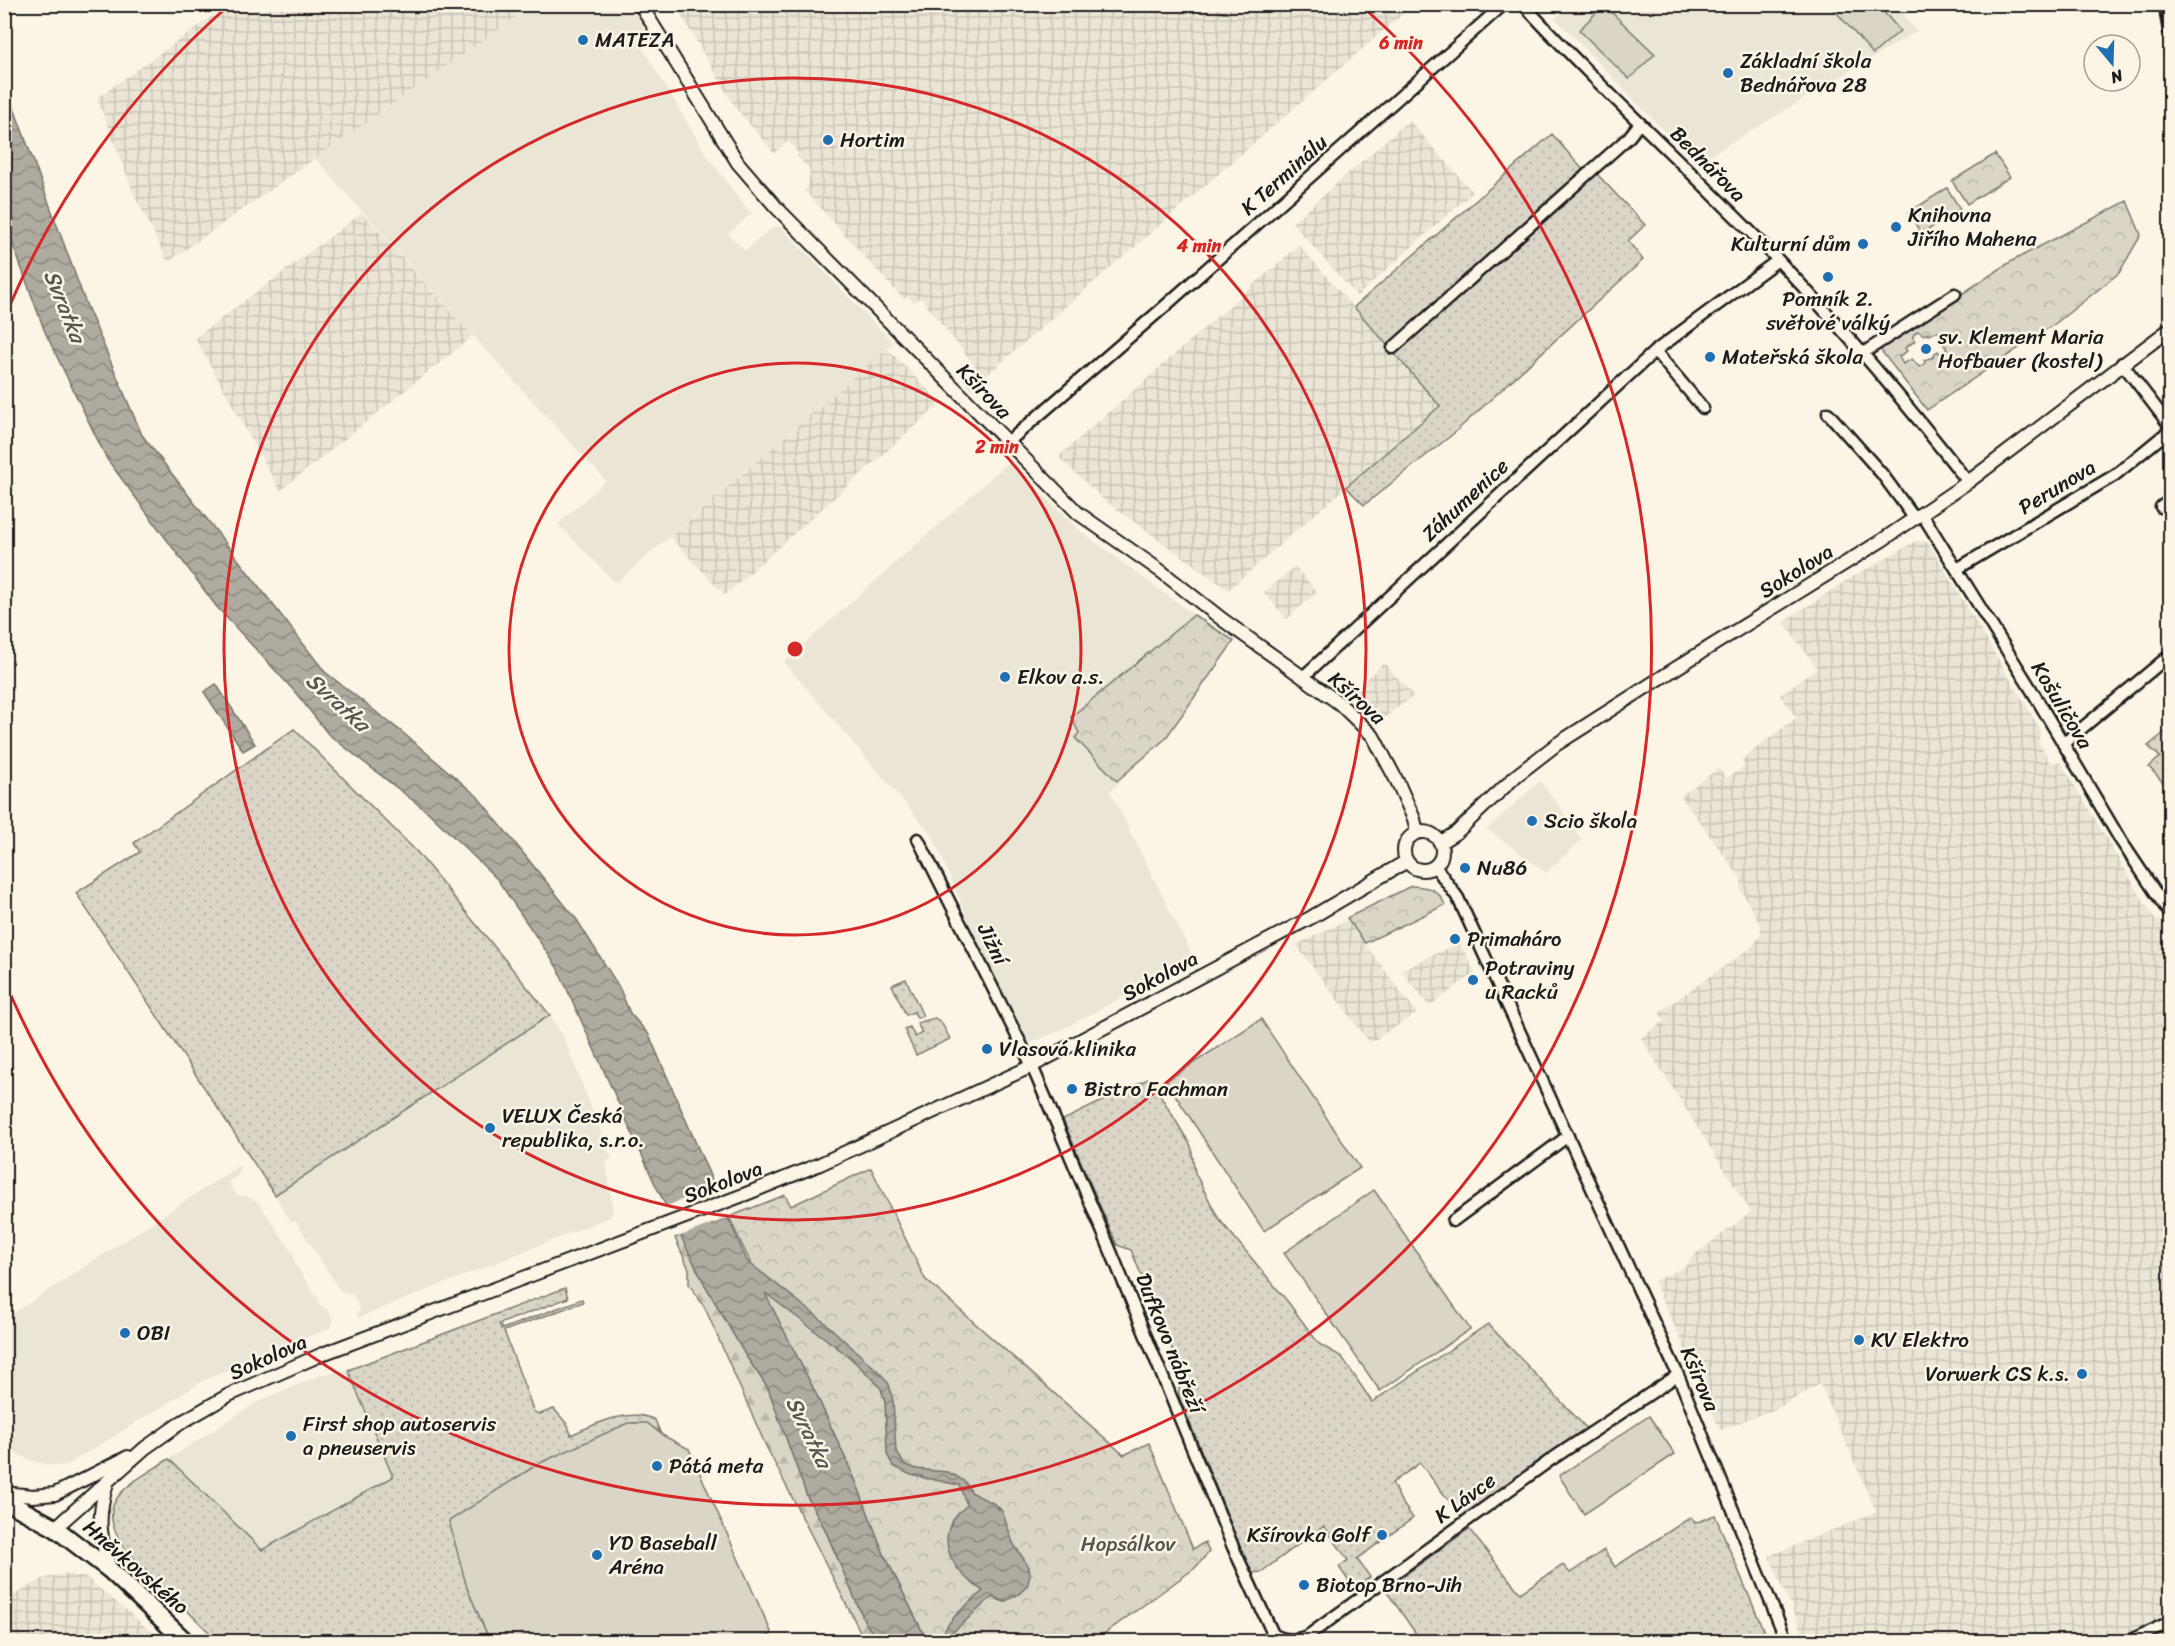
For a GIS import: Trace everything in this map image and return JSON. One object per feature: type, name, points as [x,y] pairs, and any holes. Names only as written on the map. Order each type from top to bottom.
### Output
[{"type":"main road","name":"Hněvkovského","points":[[4,1500],[55,1528],[111,1571],[186,1641]]},
{"type":"street","name":"Kšírova","points":[[640,4],[738,163],[776,207],[1078,513],[1339,702],[1373,736],[1398,783],[1414,819],[1417,832]]},
{"type":"street","name":"K Terminálu","points":[[1007,443],[1164,307],[1504,4]]},
{"type":"street","name":"Bednářova","points":[[1523,4],[1778,260],[1910,407],[1968,482]]},
{"type":"street","points":[[1393,348],[1629,137],[1640,123]]},
{"type":"street","name":"Záhumenice","points":[[1303,677],[1655,351],[1778,260]]},
{"type":"street","points":[[1863,353],[1955,294]]},
{"type":"street","name":"Sokolova","points":[[1441,842],[1457,832],[1530,765],[1576,730],[1845,565],[1918,516],[1968,482],[2170,328]]},
{"type":"street","points":[[1655,351],[1703,408]]},
{"type":"street","name":"Perunova","points":[[1957,569],[2115,475],[2170,428],[2122,363]]},
{"type":"street","points":[[1828,413],[1918,516]]},
{"type":"street","points":[[2161,507],[2170,500]]},
{"type":"street","name":"Košuličova","points":[[1918,516],[1957,569],[2121,841],[2170,915]]},
{"type":"street","points":[[2063,744],[2170,655]]},
{"type":"street","points":[[1417,832],[1433,834],[1441,842],[1442,857],[1435,866],[1419,870],[1407,861],[1404,847],[1407,840],[1417,832]]},
{"type":"street","name":"Jižní","points":[[918,839],[1032,1066]]},
{"type":"street","name":"Sokolova","points":[[55,1528],[145,1448],[182,1422],[229,1395],[325,1353],[820,1164],[1032,1066],[1312,917],[1407,861]]},
{"type":"street","name":"Kšírova","points":[[1435,866],[1458,898],[1678,1375],[1787,1641]]},
{"type":"street","name":"Dufkovo nábřeží","points":[[1032,1066],[1233,1547],[1273,1634]]},
{"type":"street","points":[[1453,1221],[1568,1136]]},
{"type":"street","name":"K Lávce","points":[[1273,1634],[1286,1640],[1297,1640],[1309,1635],[1552,1459],[1678,1375]]},
{"type":"street","points":[[4,1493],[33,1496],[55,1494],[145,1448]]},
{"type":"street","points":[[107,1481],[100,1505],[100,1522],[104,1551],[111,1571]]},
{"type":"street","points":[[2126,1641],[2170,1623]]},
{"type":"shaded area","points":[[230,4],[533,5],[168,262],[134,194],[97,98]]},
{"type":"shaded area","name":"Základní škola Bednářova 28","points":[[1579,4],[1894,4],[1917,31],[1696,164],[1555,18]]},
{"type":"shaded area","points":[[533,5],[630,5],[651,40],[642,47],[706,154],[751,214],[728,234],[745,251],[773,227],[781,227],[893,343],[616,583],[558,524],[606,481],[315,158]]},
{"type":"shaded area","points":[[675,5],[1413,5],[971,389],[966,384],[979,371],[920,297],[914,303],[908,296],[904,300],[804,190],[808,187],[810,170],[797,156],[799,154],[788,141],[774,153],[735,107]]},
{"type":"shaded area","points":[[1409,120],[1473,192],[1357,296],[1292,223]]},
{"type":"shaded area","points":[[362,213],[473,336],[280,491],[195,338]]},
{"type":"shaded area","points":[[1299,245],[1440,406],[1228,590],[1104,500],[1058,457]]},
{"type":"shaded area","points":[[887,348],[941,403],[725,595],[670,537]]},
{"type":"shaded area","points":[[1009,462],[1079,530],[1194,615],[1071,717],[1079,733],[1076,738],[1119,783],[1110,791],[1194,959],[1057,1032],[1028,1044],[978,944],[933,836],[784,662]]},
{"type":"shaded area","points":[[1916,541],[1926,542],[1931,547],[2040,729],[2039,742],[2050,763],[2060,762],[2062,764],[2155,920],[2170,922],[2170,1641],[1806,1641],[1769,1556],[1876,1512],[1820,1384],[1776,1409],[1720,1430],[1654,1281],[1685,1267],[1693,1256],[1751,1212],[1641,1038],[1665,1021],[1659,1012],[1752,947],[1760,936],[1761,926],[1741,890],[1741,879],[1681,796],[1719,768],[1726,779],[1745,766],[1741,760],[1796,718],[1780,695],[1817,668],[1783,622],[1849,579]]},
{"type":"shaded area","points":[[1295,566],[1317,592],[1287,619],[1264,593]]},
{"type":"shaded area","points":[[1384,663],[1414,696],[1382,719],[1355,689]]},
{"type":"shaded area","name":"Scio škola","points":[[1540,781],[1564,812],[1581,840],[1546,873],[1487,829]]},
{"type":"shaded area","points":[[1347,920],[1417,1013],[1370,1043],[1296,945]]},
{"type":"shaded area","points":[[1460,942],[1475,973],[1429,1006],[1401,970]]},
{"type":"shaded area","points":[[550,1015],[563,1036],[612,1160],[606,1162],[613,1210],[610,1217],[358,1318],[357,1313],[360,1309],[352,1293],[341,1292],[295,1220],[291,1222],[275,1195]]},
{"type":"shaded area","points":[[240,1165],[239,1175],[228,1182],[237,1195],[250,1197],[260,1204],[294,1255],[294,1262],[319,1301],[317,1303],[327,1309],[333,1319],[330,1328],[205,1380],[67,1465],[55,1466],[32,1461],[16,1453],[5,1441],[5,1319]]},
{"type":"shaded area","points":[[348,1370],[394,1477],[262,1550],[169,1459],[257,1402],[321,1375]]},
{"type":"shaded area","points":[[64,1574],[87,1578],[161,1641],[5,1641],[5,1600],[42,1579]]},
{"type":"green space","points":[[1604,5],[1655,54],[1629,79],[1579,30]]},
{"type":"green space","points":[[1830,5],[1878,5],[1900,31],[1873,54]]},
{"type":"green space","points":[[1552,134],[1583,170],[1388,346],[1354,307]]},
{"type":"green space","points":[[1995,154],[2010,177],[1967,204],[1952,181]]},
{"type":"green space","points":[[1597,174],[1645,225],[1628,241],[1643,260],[1453,434],[1364,505],[1346,487],[1440,406],[1393,352]]},
{"type":"green space","points":[[1947,188],[1960,209],[1922,234],[1908,213]]},
{"type":"green space","points":[[2127,201],[2141,235],[2119,273],[2056,323],[1927,410],[1879,348],[2012,261]],"holes":[[[1918,331],[1924,335],[1941,332],[1942,342],[1947,349],[1940,354],[1938,351],[1934,357],[1924,360],[1925,363],[1919,367],[1912,359],[1903,364],[1899,357],[1907,351],[1905,348],[1915,341],[1914,334]]]},
{"type":"green space","points":[[1194,615],[1234,641],[1165,739],[1117,781],[1075,738],[1079,733],[1071,717]]},
{"type":"green space","points":[[2170,728],[2170,790],[2149,767],[2160,757],[2148,746]]},
{"type":"green space","points":[[294,729],[417,852],[550,1015],[275,1195],[76,893],[140,852],[134,843]]},
{"type":"green space","points":[[1411,886],[1432,889],[1445,905],[1365,943],[1347,918]]},
{"type":"green space","points":[[906,979],[923,1016],[917,1018],[914,1012],[906,1015],[892,985]]},
{"type":"green space","points":[[935,1018],[941,1022],[950,1039],[916,1055],[904,1029],[910,1027],[915,1037],[922,1033],[917,1023]]},
{"type":"green space","points":[[1261,1019],[1360,1168],[1264,1231],[1166,1081]]},
{"type":"green space","points":[[1150,1078],[1191,1146],[1195,1173],[1219,1219],[1288,1302],[1319,1344],[1342,1357],[1372,1402],[1488,1324],[1587,1429],[1462,1518],[1420,1463],[1392,1483],[1413,1518],[1357,1559],[1370,1577],[1354,1589],[1339,1567],[1348,1560],[1324,1526],[1261,1572],[1251,1573],[1179,1396],[1179,1366],[1131,1250],[1117,1245],[1063,1120]]},
{"type":"green space","name":"Hopsálkov","points":[[871,1168],[925,1279],[1124,1455],[1149,1443],[1193,1549],[1205,1542],[1209,1552],[1195,1568],[1094,1641],[927,1641],[883,1552],[856,1482],[817,1396],[729,1217],[785,1195],[791,1206]]},
{"type":"green space","points":[[1374,1190],[1470,1329],[1380,1391],[1284,1253]]},
{"type":"green space","points":[[681,1236],[704,1283],[746,1356],[768,1388],[807,1496],[824,1527],[865,1622],[878,1641],[865,1641],[765,1444],[705,1308],[689,1284],[689,1269],[675,1238]]},
{"type":"green space","points":[[565,1288],[568,1298],[499,1324],[502,1329],[582,1299],[583,1302],[504,1331],[534,1412],[540,1414],[554,1409],[568,1425],[571,1435],[613,1418],[635,1415],[655,1420],[660,1432],[642,1423],[628,1424],[623,1427],[467,1588],[490,1641],[218,1641],[128,1552],[117,1535],[112,1520],[113,1507],[118,1496],[140,1477],[169,1459],[262,1550],[393,1477],[348,1370]]},
{"type":"green space","points":[[1649,1416],[1675,1454],[1584,1514],[1559,1476]]},
{"type":"green space","name":"YD Baseball Aréna","points":[[628,1423],[647,1423],[664,1436],[689,1449],[772,1634],[755,1642],[490,1641],[467,1588],[449,1521],[538,1464]]},
{"type":"green space","points":[[1715,1515],[1768,1641],[1637,1642],[1628,1636],[1625,1642],[1421,1641],[1387,1592],[1390,1586],[1469,1529],[1520,1593],[1563,1565],[1570,1573],[1604,1550],[1615,1567],[1691,1517],[1695,1523]]},
{"type":"water","name":"Svratka","points":[[4,81],[86,304],[142,435],[325,672],[402,732],[477,796],[577,920],[619,987],[630,1013],[649,1035],[747,1261],[823,1321],[889,1384],[893,1401],[896,1451],[904,1464],[917,1469],[947,1472],[956,1476],[965,1482],[972,1493],[995,1504],[1002,1511],[1013,1543],[1029,1567],[1030,1576],[1027,1586],[1019,1594],[1004,1602],[992,1597],[952,1633],[950,1641],[942,1641],[947,1627],[958,1613],[983,1591],[961,1573],[949,1551],[947,1540],[949,1528],[956,1516],[967,1505],[959,1485],[911,1475],[893,1466],[887,1454],[885,1402],[881,1389],[847,1355],[765,1293],[817,1396],[856,1482],[883,1552],[927,1641],[878,1641],[865,1622],[824,1527],[807,1496],[768,1388],[746,1356],[704,1283],[655,1184],[557,967],[497,879],[429,813],[328,734],[296,693],[216,606],[107,459],[45,332],[5,223]]},
{"type":"water","points":[[216,684],[255,744],[243,751],[204,692]]},
{"type":"pier","points":[[718,1185],[732,1216],[678,1237],[664,1207]]},
{"type":"railway","points":[[2159,4],[2166,47]]},
{"type":"place","name":"MATEZA","points":[[583,40]]},
{"type":"place","name":"Základní škola Bednářova 28","points":[[1728,73]]},
{"type":"place","name":"Hortim","points":[[828,140]]},
{"type":"place","name":"Knihovna Jiřího Mahena","points":[[1896,227]]},
{"type":"place","name":"Kulturní dům","points":[[1863,244]]},
{"type":"place","name":"Pomník 2. světové válký","points":[[1828,277]]},
{"type":"place","name":"sv. Klement Maria Hofbauer (kostel)","points":[[1926,349]]},
{"type":"place","name":"Mateřská škola","points":[[1710,357]]},
{"type":"place","name":"Elkov a.s.","points":[[1005,677]]},
{"type":"place","name":"Scio škola","points":[[1532,821]]},
{"type":"place","name":"Nu86","points":[[1465,868]]},
{"type":"place","name":"Primaháro","points":[[1455,939]]},
{"type":"place","name":"Potraviny u Racků","points":[[1473,980]]},
{"type":"place","name":"Vlasová klinika","points":[[987,1049]]},
{"type":"place","name":"Bistro Fachman","points":[[1072,1089]]},
{"type":"place","name":"VELUX Česká republika, s.r.o.","points":[[490,1128]]},
{"type":"place","name":"OBI","points":[[125,1333]]},
{"type":"place","name":"KV Elektro","points":[[1859,1340]]},
{"type":"place","name":"Vorwerk CS k.s.","points":[[2082,1374]]},
{"type":"place","name":"First shop autoservis a pneuservis","points":[[291,1436]]},
{"type":"place","name":"Pátá meta","points":[[657,1466]]},
{"type":"place","name":"Kšírovka Golf","points":[[1382,1535]]},
{"type":"place","name":"YD Baseball Aréna","points":[[597,1555]]},
{"type":"place","name":"Biotop Brno-Jih","points":[[1304,1585]]}]
